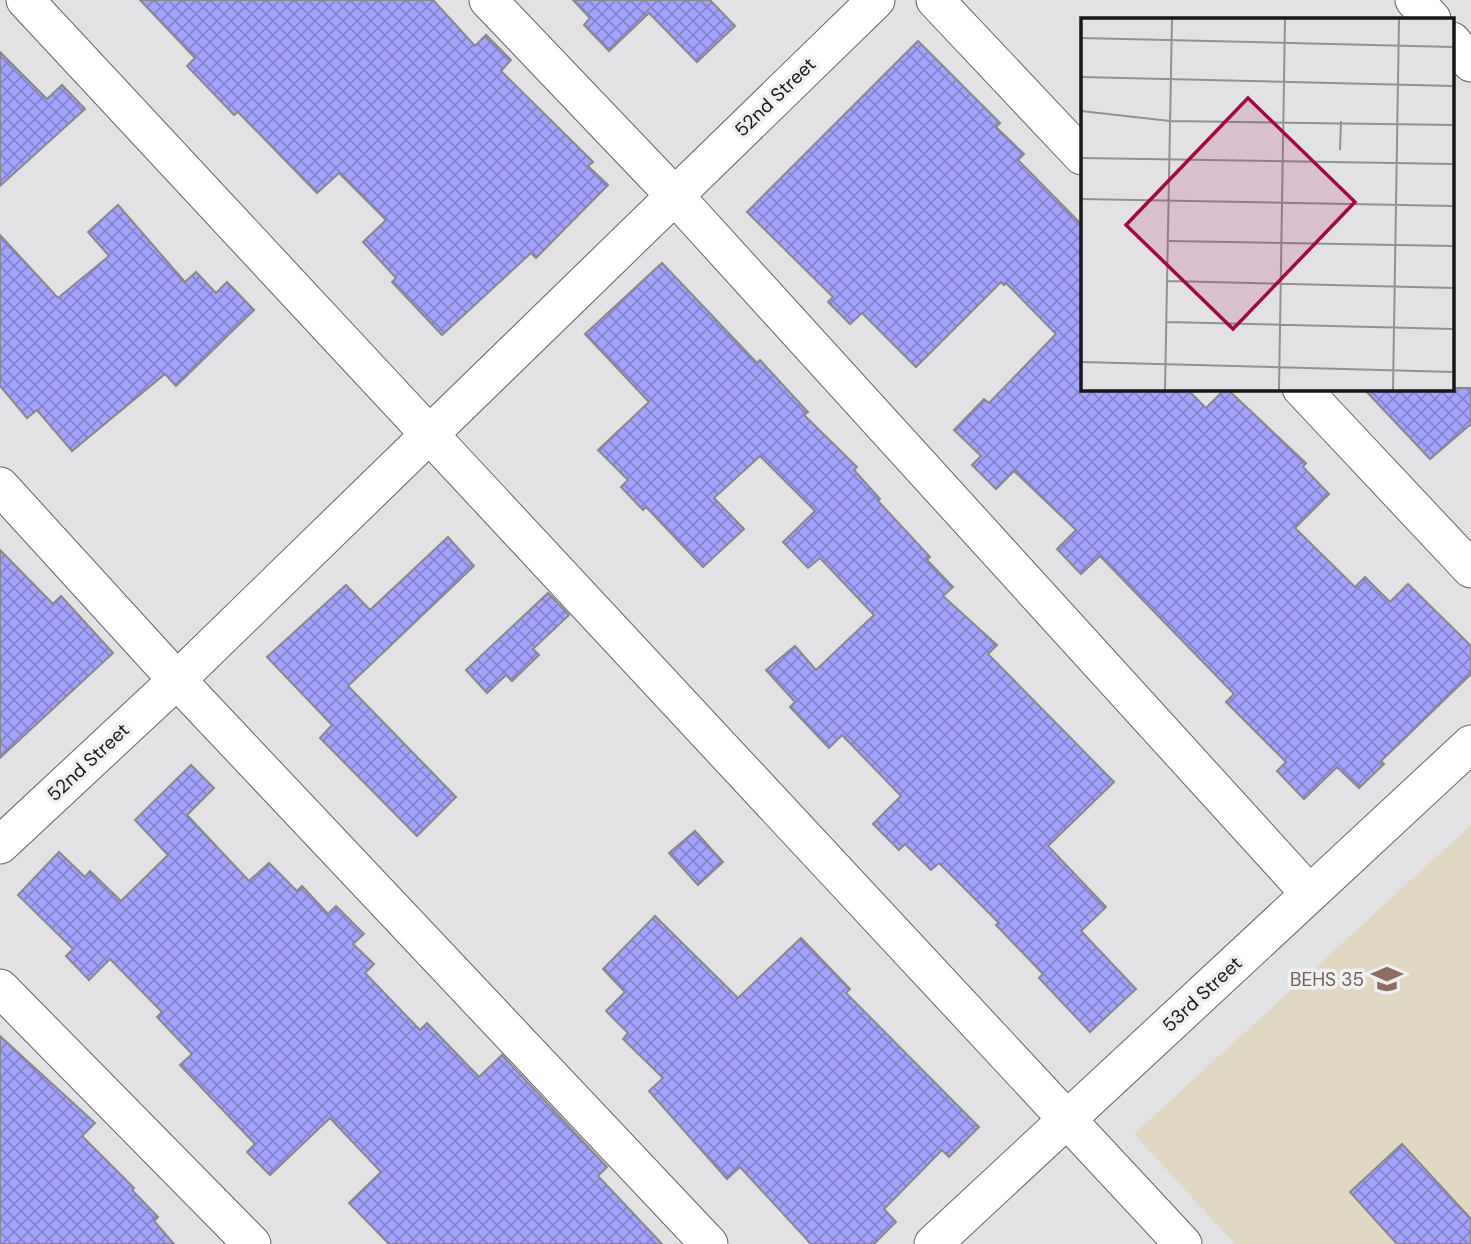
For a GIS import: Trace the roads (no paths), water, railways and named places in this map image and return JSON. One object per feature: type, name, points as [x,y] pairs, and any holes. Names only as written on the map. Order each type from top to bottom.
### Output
[{"type":"street","points":[[25,0],[1183,1244]]},
{"type":"street","points":[[488,0],[674,195],[1309,894]]},
{"type":"street","name":"52nd Street","points":[[0,845],[177,680],[876,0]]},
{"type":"street","points":[[935,0],[1081,154]]},
{"type":"street","points":[[1415,0],[1431,18]]},
{"type":"street","points":[[1454,43],[1471,62]]},
{"type":"street","points":[[1303,390],[1471,569]]},
{"type":"street","points":[[0,486],[177,680],[709,1244]]},
{"type":"street","name":"53rd Street","points":[[933,1244],[1471,744]]},
{"type":"street","points":[[0,988],[252,1244]]},
{"type":"place","name":"BEHS 35","points":[[1387,979]]}]
